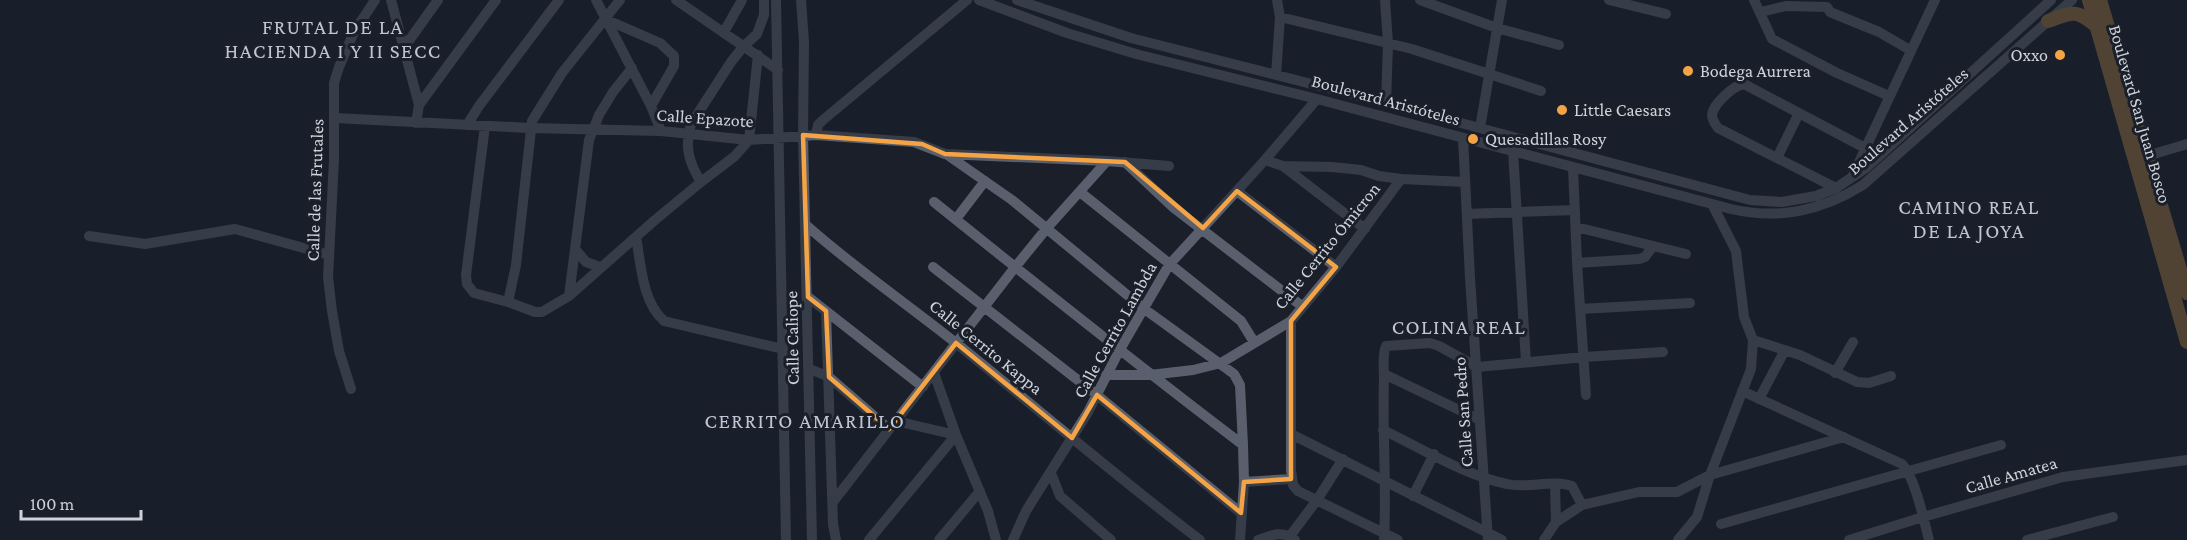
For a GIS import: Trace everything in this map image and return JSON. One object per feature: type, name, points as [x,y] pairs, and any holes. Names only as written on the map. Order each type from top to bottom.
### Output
[{"type":"main road","name":"Boulevard San Juan Bosco","points":[[2089,0],[2187,342]]},
{"type":"main road","name":"Boulevard San Juan Bosco","points":[[2100,0],[2187,292]]},
{"type":"main road","name":"Boulevard San Juan Bosco","points":[[2108,0],[2125,59],[2129,96]]},
{"type":"main road","points":[[2048,21],[2076,13],[2095,25]]},
{"type":"main road","points":[[2162,254],[2162,250],[2168,249],[2174,266],[2182,273]]},
{"type":"street","name":"Calle de las Frutales","points":[[351,389],[339,351],[332,311],[328,255],[335,118],[334,91],[336,75],[354,33],[375,0]]},
{"type":"street","points":[[390,0],[419,105],[416,123]]},
{"type":"street","points":[[403,49],[438,0]]},
{"type":"street","points":[[419,105],[496,0]]},
{"type":"street","points":[[467,125],[559,0]]},
{"type":"street","points":[[596,0],[651,106],[661,131]]},
{"type":"street","points":[[508,302],[516,265],[531,128],[536,112],[562,73],[620,0]]},
{"type":"street","points":[[676,0],[778,70]]},
{"type":"street","points":[[724,32],[742,0]]},
{"type":"street","points":[[701,182],[690,166],[688,133],[691,124],[724,71],[757,34],[764,15],[764,0],[776,2]]},
{"type":"street","name":"Calle Caliope","points":[[801,0],[804,42],[803,135],[812,540]]},
{"type":"street","points":[[816,135],[818,125],[823,120],[967,0]]},
{"type":"street","name":"Boulevard Aristóteles","points":[[979,0],[1067,33],[1136,54],[1317,99],[1744,212],[1780,214],[1805,211],[1841,198],[1871,177],[2072,0]]},
{"type":"street","name":"Boulevard Aristóteles","points":[[1017,0],[1131,38],[1386,103],[1638,171],[1750,200],[1793,201],[1816,196],[1851,180],[2051,0]]},
{"type":"street","points":[[1276,75],[1280,17],[1277,0]]},
{"type":"street","points":[[1382,116],[1386,103],[1388,43],[1385,0]]},
{"type":"street","points":[[1420,0],[1497,28],[1559,45]]},
{"type":"street","points":[[1480,128],[1502,0]]},
{"type":"street","points":[[1609,0],[1645,5],[1666,14]]},
{"type":"street","points":[[1754,0],[1772,39],[1837,73],[1889,96]]},
{"type":"street","points":[[1851,180],[1933,0]]},
{"type":"street","name":"Calle Caliope","points":[[776,2],[786,540]]},
{"type":"street","points":[[1761,12],[1786,6],[1829,4],[1830,12],[1868,27],[1910,50]]},
{"type":"street","points":[[1280,17],[1388,43],[1541,91]]},
{"type":"street","points":[[605,19],[660,43],[674,56],[674,66],[651,106]]},
{"type":"street","points":[[485,126],[466,275],[467,284],[474,293],[528,310],[542,312],[569,296],[600,267],[735,156],[749,140],[758,55]]},
{"type":"street","points":[[569,296],[587,149],[592,130],[613,92],[632,68]]},
{"type":"street","points":[[1836,188],[1718,128],[1713,118],[1714,109],[1733,87],[1744,84],[1865,148],[1882,153]]},
{"type":"street","name":"Calle Cerrito Lambda","points":[[1013,540],[1026,512],[1097,395],[1119,351],[1169,265],[1317,99]]},
{"type":"street","points":[[1777,158],[1799,113]]},
{"type":"street","name":"Calle Epazote","points":[[335,118],[531,128],[661,131],[749,140],[816,135],[914,142],[945,154],[1107,160],[1169,166]]},
{"type":"street","points":[[729,137],[735,156]]},
{"type":"street","name":"Calle San Pedro","points":[[1463,138],[1488,536]]},
{"type":"street","points":[[2147,156],[2187,144]]},
{"type":"street","points":[[1513,151],[1526,362]]},
{"type":"street","points":[[945,154],[1047,228],[1143,308],[1234,374],[1240,385],[1243,445],[1244,482],[1240,540]]},
{"type":"street","points":[[833,502],[1016,266],[1107,160]]},
{"type":"street","points":[[1265,160],[1283,166],[1361,170],[1379,176],[1401,179],[1466,182]]},
{"type":"street","points":[[1125,162],[1174,208],[1303,307]]},
{"type":"street","points":[[1283,166],[1365,229]]},
{"type":"street","points":[[1577,168],[1574,210],[1586,394]]},
{"type":"street","points":[[1630,183],[1638,171]]},
{"type":"street","name":"Calle Cerrito Ómicron","points":[[1106,375],[1150,375],[1193,370],[1221,363],[1291,321],[1336,267],[1401,179]]},
{"type":"street","points":[[956,219],[985,181]]},
{"type":"street","points":[[1237,191],[1336,267]]},
{"type":"street","points":[[1080,192],[1241,321],[1254,342]]},
{"type":"street","points":[[934,202],[1119,351],[1243,445]]},
{"type":"street","points":[[1678,540],[1697,517],[1710,475],[1751,369],[1753,340],[1744,317],[1736,251],[1712,204]]},
{"type":"street","points":[[1467,213],[1574,210]]},
{"type":"street","name":"Calle Cerrito Kappa","points":[[806,225],[1200,540]]},
{"type":"street","points":[[1576,227],[1686,254]]},
{"type":"street","points":[[89,236],[151,243],[235,229],[328,255]]},
{"type":"street","points":[[636,237],[650,301],[656,314],[664,321],[783,349]]},
{"type":"street","points":[[1577,263],[1639,260],[1645,257],[1653,246]]},
{"type":"street","points":[[575,249],[586,262],[600,267]]},
{"type":"street","points":[[933,267],[1097,395],[1242,513]]},
{"type":"street","points":[[808,297],[923,387]]},
{"type":"street","points":[[1580,309],[1690,303]]},
{"type":"street","points":[[826,311],[830,377],[833,524],[836,540]]},
{"type":"street","points":[[1291,321],[1291,479],[1298,491],[1384,537],[1398,540]]},
{"type":"street","points":[[1753,340],[1809,359],[1835,374],[1863,383],[1891,376]]},
{"type":"street","points":[[1835,374],[1853,342]]},
{"type":"street","points":[[1384,537],[1383,430],[1386,345],[1430,343],[1439,345],[1477,368],[1663,352]]},
{"type":"street","points":[[1759,399],[1785,350]]},
{"type":"street","points":[[810,369],[830,377],[893,425],[956,435]]},
{"type":"street","points":[[934,373],[956,435],[988,511],[996,540]]},
{"type":"street","points":[[1384,374],[1480,420]]},
{"type":"street","points":[[1742,391],[1898,461],[1908,470],[1929,540]]},
{"type":"street","points":[[1383,430],[1483,478],[1524,487],[1555,484],[1572,486],[1582,505]]},
{"type":"street","points":[[1291,434],[1488,536],[1502,540]]},
{"type":"street","points":[[870,540],[956,435]]},
{"type":"street","points":[[1544,540],[1556,522],[1582,505],[1640,492],[1677,492],[1710,475],[1844,437]]},
{"type":"street","points":[[1721,524],[2001,445]]},
{"type":"street","points":[[1413,496],[1434,454]]},
{"type":"street","points":[[1258,540],[1273,535],[1293,538],[1343,459]]},
{"type":"street","name":"Calle Amatea","points":[[1849,540],[2077,474],[2187,460]]},
{"type":"street","points":[[1051,473],[1060,496],[1111,540]]},
{"type":"street","points":[[1244,482],[1291,479]]},
{"type":"street","points":[[1555,484],[1556,522]]},
{"type":"street","points":[[939,540],[980,491]]},
{"type":"street","points":[[2026,540],[2113,517]]},
{"type":"street","points":[[812,527],[833,524]]},
{"type":"highlighted area","points":[[803,135],[922,144],[945,154],[1125,162],[1203,228],[1237,191],[1336,267],[1291,321],[1291,479],[1244,482],[1241,513],[1097,395],[1072,438],[956,343],[889,429],[829,377],[826,311],[808,297]]},
{"type":"place","name":"Oxxo","points":[[2060,55]]},
{"type":"place","name":"Bodega Aurrera","points":[[1688,71]]},
{"type":"place","name":"Little Caesars","points":[[1562,110]]},
{"type":"place","name":"Quesadillas Rosy","points":[[1473,139]]},
{"type":"district","name":"FRUTAL DE LA HACIENDA I Y II SECC","points":[[333,39]]},
{"type":"district","name":"CAMINO REAL DE LA JOYA","points":[[1969,219]]},
{"type":"district","name":"COLINA REAL","points":[[1459,327]]},
{"type":"district","name":"CERRITO AMARILLO","points":[[805,421]]}]
